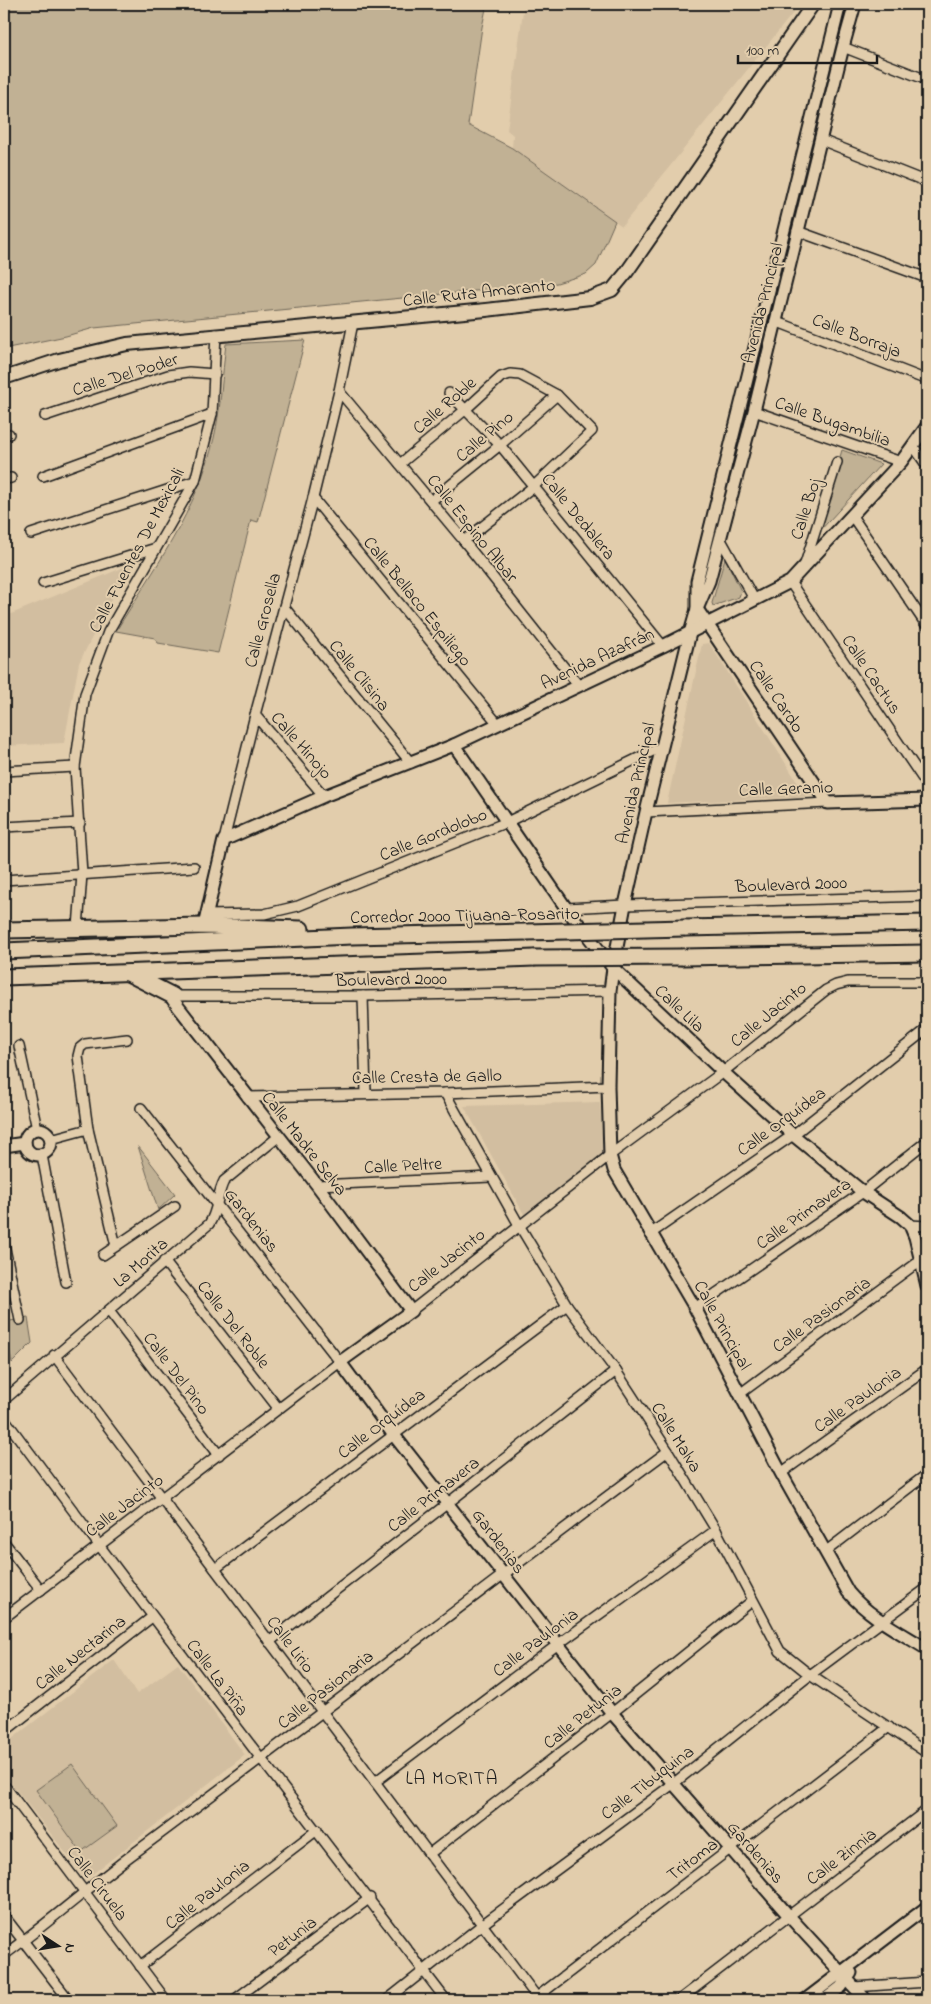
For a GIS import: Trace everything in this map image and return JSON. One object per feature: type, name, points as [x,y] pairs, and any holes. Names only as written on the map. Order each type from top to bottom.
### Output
[{"type":"highway","points":[[4,930],[205,921],[324,930],[352,936]]},
{"type":"highway","name":"Corredor 2000 Tijuana-Rosarito","points":[[4,950],[352,936],[927,923]]},
{"type":"highway","points":[[4,977],[534,958],[927,953]]},
{"type":"highway","points":[[127,972],[173,996]]},
{"type":"main road","name":"Calle Ruta Amaranto","points":[[4,378],[59,360],[127,344],[590,298],[612,290],[626,273],[814,4]]},
{"type":"street","name":"Avenida Principal","points":[[697,608],[697,580],[701,562],[840,4]]},
{"type":"street","name":"Avenida Principal","points":[[613,968],[625,905],[661,748],[690,633],[697,608],[709,581],[754,411],[855,4]]},
{"type":"street","points":[[843,47],[927,80]]},
{"type":"street","points":[[821,140],[927,182]]},
{"type":"street","points":[[798,231],[927,278]]},
{"type":"street","name":"Calle Borraja","points":[[775,321],[927,380]]},
{"type":"street","name":"Calle Grosella","points":[[205,921],[255,715],[313,498],[339,392],[353,323]]},
{"type":"street","name":"Calle Fuentes De Mexicali","points":[[78,928],[82,874],[76,767],[85,694],[105,640],[195,481],[212,414],[216,374],[216,334]]},
{"type":"street","name":"Calle Del Poder","points":[[45,416],[168,375],[189,372],[216,374]]},
{"type":"street","name":"Calle Roble","points":[[400,464],[465,410],[501,377],[510,374],[520,375],[557,395]]},
{"type":"street","name":"Calle Espino Albar","points":[[339,392],[464,541],[579,686]]},
{"type":"street","name":"Calle Dedalera","points":[[449,393],[500,445],[663,646]]},
{"type":"street","points":[[464,541],[534,486],[592,431],[557,395]]},
{"type":"street","name":"Calle Pino","points":[[431,501],[500,445],[557,395]]},
{"type":"street","name":"Calle Bugambilia","points":[[754,411],[901,462]]},
{"type":"street","points":[[43,476],[212,414]]},
{"type":"street","name":"Avenida Azafrán","points":[[224,840],[324,796],[454,745],[707,625],[790,582],[915,449],[927,426]]},
{"type":"street","points":[[915,449],[927,450]]},
{"type":"street","points":[[915,449],[927,466]]},
{"type":"street","name":"Calle Boj","points":[[804,566],[837,462]]},
{"type":"street","points":[[31,534],[195,481]]},
{"type":"street","name":"Calle Bellaco Espiliego","points":[[313,498],[498,724]]},
{"type":"street","points":[[852,516],[927,626]]},
{"type":"street","points":[[720,538],[754,599]]},
{"type":"street","points":[[43,583],[156,548]]},
{"type":"street","name":"Calle Cactus","points":[[790,582],[927,784]]},
{"type":"street","name":"Calle Clisina","points":[[284,607],[411,763]]},
{"type":"street","name":"Calle Cardo","points":[[697,608],[828,803]]},
{"type":"street","name":"Calle Hinojo","points":[[255,715],[324,796]]},
{"type":"street","name":"Calle Lila","points":[[454,745],[566,908],[613,968],[793,1135],[863,1192],[910,1225]]},
{"type":"street","name":"Calle Gordolobo","points":[[205,921],[280,911],[506,822],[661,748]]},
{"type":"street","points":[[4,771],[76,767]]},
{"type":"street","name":"Calle Geranio","points":[[646,812],[927,800]]},
{"type":"street","points":[[4,827],[80,823]]},
{"type":"street","points":[[4,880],[194,866]]},
{"type":"street","name":"Boulevard 2000","points":[[566,908],[927,896]]},
{"type":"street","name":"Calle Principal","points":[[613,968],[610,991],[608,1086],[610,1155],[614,1170],[695,1308],[782,1473],[848,1592],[856,1602],[927,1649]]},
{"type":"street","name":"Calle Jacinto","points":[[4,1618],[278,1408],[411,1311],[519,1225],[723,1072],[826,990],[848,982],[927,982]]},
{"type":"street","name":"Boulevard 2000","points":[[173,996],[363,996],[610,991]]},
{"type":"street","name":"Calle Madre Selva","points":[[173,996],[173,1000],[317,1185],[411,1311]]},
{"type":"street","points":[[363,996],[366,1093]]},
{"type":"street","name":"Calle Orquídea","points":[[650,1234],[793,1135],[927,1030]]},
{"type":"street","points":[[116,1246],[88,1129],[78,1056],[80,1048],[85,1044],[127,1039]]},
{"type":"street","points":[[18,1046],[36,1129]]},
{"type":"street","name":"Calle Cresta de Gallo","points":[[247,1097],[366,1093],[445,1093],[608,1086]]},
{"type":"street","name":"Calle Malva","points":[[445,1093],[519,1225],[567,1305],[616,1371],[716,1530],[780,1651],[810,1675],[927,1753]]},
{"type":"street","name":"Gardenias","points":[[141,1108],[612,1714],[789,1916],[866,2000]]},
{"type":"street","points":[[36,1129],[47,1132],[51,1139],[51,1147],[42,1155],[29,1152],[25,1143],[29,1132],[36,1129]]},
{"type":"street","points":[[51,1139],[88,1129]]},
{"type":"street","name":"La Morita","points":[[4,1400],[54,1355],[209,1224],[214,1218],[219,1191],[224,1181],[278,1137]]},
{"type":"street","name":"Calle Primavera","points":[[695,1308],[863,1192],[927,1141]]},
{"type":"street","points":[[4,1146],[25,1143]]},
{"type":"street","points":[[42,1155],[66,1282]]},
{"type":"street","name":"Calle Peltre","points":[[317,1185],[491,1176]]},
{"type":"street","points":[[103,1255],[175,1206]]},
{"type":"street","points":[[927,1226],[910,1225],[915,1237],[927,1286]]},
{"type":"street","points":[[4,1244],[20,1320]]},
{"type":"street","name":"Calle Pasionaria","points":[[741,1393],[921,1260]]},
{"type":"street","name":"Calle Del Roble","points":[[164,1261],[278,1408]]},
{"type":"street","name":"Calle Orquídea","points":[[215,1569],[567,1305]]},
{"type":"street","name":"Calle Del Pino","points":[[109,1310],[219,1455]]},
{"type":"street","name":"Calle Lirio","points":[[54,1355],[538,1999]]},
{"type":"street","name":"Calle Paulonia","points":[[782,1473],[927,1369]]},
{"type":"street","name":"Calle Primavera","points":[[269,1642],[616,1371]]},
{"type":"street","name":"Calle La Piña","points":[[4,1418],[98,1546],[260,1759],[370,1898],[446,2000]]},
{"type":"street","name":"Calle Pasionaria","points":[[4,1955],[83,1892],[502,1574],[668,1451]]},
{"type":"street","points":[[825,1552],[927,1474]]},
{"type":"street","name":"Calle Paulonia","points":[[376,1782],[557,1645],[716,1530]]},
{"type":"street","points":[[4,1542],[41,1590]]},
{"type":"street","name":"Calle Tibuquina","points":[[387,2000],[483,1924],[673,1784],[810,1675],[927,1588]]},
{"type":"street","name":"Calle Petunia","points":[[429,1854],[612,1714],[752,1601]]},
{"type":"street","name":"Calle Nectarina","points":[[4,1732],[152,1617]]},
{"type":"street","name":"Tritoma","points":[[538,1999],[889,1727]]},
{"type":"street","name":"Calle Ciruela","points":[[4,1785],[166,2000]]},
{"type":"street","name":"Calle Zinnia","points":[[679,2000],[927,1810]]},
{"type":"street","name":"Calle Paulonia","points":[[140,1966],[317,1830]]},
{"type":"street","name":"Petunia","points":[[234,2000],[370,1898]]},
{"type":"street","points":[[824,2000],[847,1980],[859,1958],[927,1907]]},
{"type":"street","points":[[4,1916],[69,2000]]},
{"type":"street","points":[[805,2000],[847,1980],[927,1982]]},
{"type":"shaded area","points":[[4,4],[487,4],[468,125],[512,148],[615,221],[596,265],[586,274],[557,283],[94,328],[8,348],[4,336]]},
{"type":"shaded area","points":[[524,4],[800,4],[622,226],[512,148],[513,135],[507,130]]},
{"type":"shaded area","points":[[305,340],[258,522],[251,520],[218,653],[158,643],[155,638],[116,631],[173,539],[197,490],[207,464],[220,403],[226,344]]},
{"type":"shaded area","points":[[842,450],[881,464],[818,533]]},
{"type":"shaded area","points":[[725,558],[741,591],[739,597],[713,606],[712,603]]},
{"type":"shaded area","points":[[134,563],[116,590],[79,663],[64,743],[4,746],[4,617]]},
{"type":"shaded area","points":[[709,643],[807,797],[667,803],[702,644]]},
{"type":"shaded area","points":[[600,1102],[603,1154],[525,1216],[464,1106]]},
{"type":"shaded area","points":[[138,1146],[175,1194],[158,1210]]},
{"type":"shaded area","points":[[28,1318],[32,1343],[12,1363],[4,1322]]},
{"type":"shaded area","points":[[114,1660],[137,1694],[178,1664],[245,1755],[86,1879],[4,1774],[4,1745]]},
{"type":"shaded area","points":[[72,1764],[117,1826],[81,1852],[36,1790]]},
{"type":"district","name":"LA MORITA","points":[[452,1777]]}]
